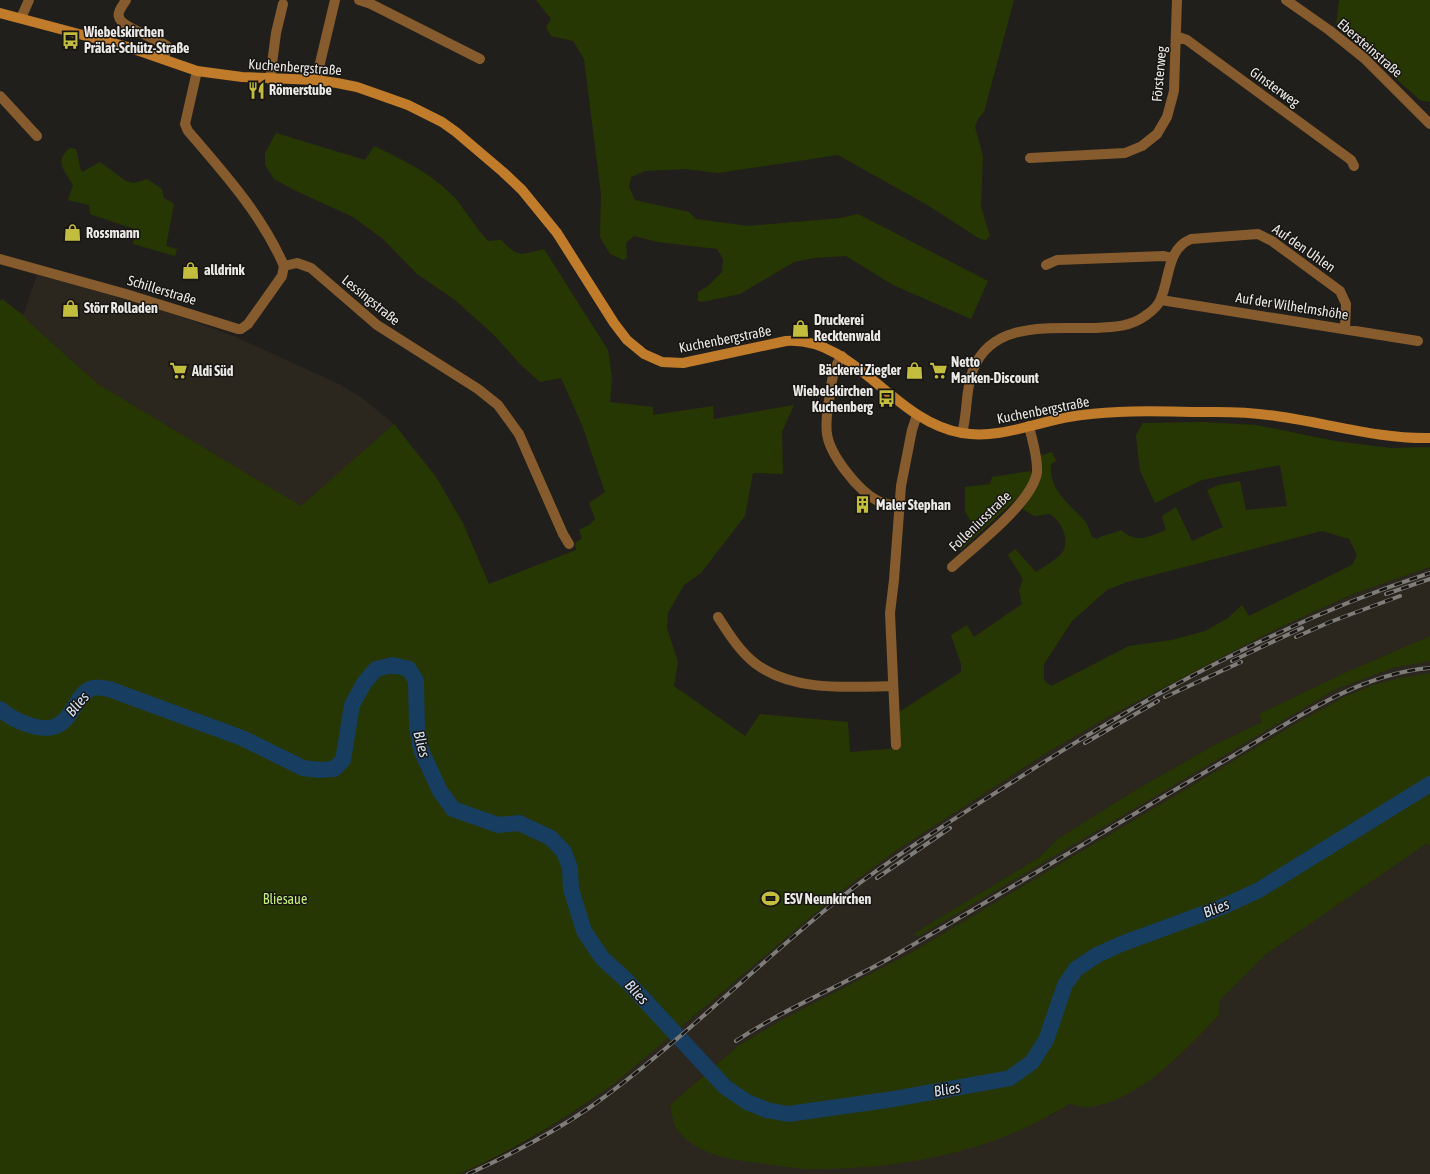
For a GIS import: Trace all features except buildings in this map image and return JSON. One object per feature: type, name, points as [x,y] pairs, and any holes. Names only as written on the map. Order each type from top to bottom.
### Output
[{"type":"main road","name":"Kuchenbergstraße","points":[[0,13],[96,38],[197,71],[230,76],[316,80],[357,87],[408,105],[442,122],[503,172],[537,207],[557,233],[614,323],[627,340],[644,354],[662,362],[683,363],[774,343],[796,340],[819,344],[842,356],[917,415],[933,424],[962,433],[986,435],[1003,433],[1066,417],[1097,413],[1217,412],[1276,416],[1371,434],[1430,438]]},
{"type":"street","points":[[21,18],[29,0]]},
{"type":"street","points":[[126,0],[118,16],[120,20],[138,32],[167,46],[164,59]]},
{"type":"street","points":[[316,80],[335,0]]},
{"type":"street","points":[[359,0],[371,4],[480,59]]},
{"type":"street","name":"Försterweg","points":[[1030,158],[1124,152],[1134,149],[1150,140],[1162,127],[1171,105],[1174,91],[1177,0]]},
{"type":"street","name":"Ebersteinstraße","points":[[1286,0],[1329,30],[1364,58],[1430,124]]},
{"type":"street","points":[[270,79],[276,33],[283,4]]},
{"type":"street","name":"Ginsterweg","points":[[1176,36],[1187,40],[1288,113],[1351,160],[1354,166]]},
{"type":"street","points":[[197,71],[185,124],[188,131],[242,194],[266,232],[284,266]]},
{"type":"street","points":[[0,96],[37,136]]},
{"type":"street","name":"Auf den Uhlen","points":[[1161,300],[1172,258],[1184,242],[1191,239],[1250,234],[1266,237],[1340,291],[1346,304],[1345,329]]},
{"type":"street","points":[[1046,265],[1057,260],[1164,256],[1172,258]]},
{"type":"street","name":"Schillerstraße","points":[[0,258],[126,294],[238,329],[241,329],[248,324],[282,276],[284,266]]},
{"type":"street","name":"Lessingstraße","points":[[284,266],[297,263],[311,268],[377,325],[478,389],[498,405],[519,434],[563,534],[569,544]]},
{"type":"street","points":[[962,433],[970,380],[973,370],[983,352],[1001,336],[1018,331],[1114,327],[1128,325],[1144,316],[1161,300]]},
{"type":"street","name":"Auf der Wilhelmshöhe","points":[[1161,300],[1418,341]]},
{"type":"street","points":[[842,356],[836,364],[833,373],[826,420],[830,447],[866,493],[879,502],[898,506]]},
{"type":"street","points":[[896,745],[892,686],[890,613],[894,580],[898,506],[912,430],[917,415]]},
{"type":"street","name":"Folleniusstraße","points":[[952,567],[1016,508],[1034,484],[1037,470],[1029,426]]},
{"type":"street","points":[[718,617],[746,656],[756,664],[781,677],[808,684],[826,686],[892,686]]},
{"type":"shaded area","points":[[37,275],[149,305],[236,337],[339,384],[362,398],[394,424],[302,507],[98,384],[23,316]]},
{"type":"shaded area","points":[[1430,567],[1430,636],[1342,674],[1260,714],[1262,722],[1216,744],[1134,791],[1059,838],[1038,858],[915,933],[1336,689],[1393,668],[1425,661],[1430,661],[1430,673],[1373,685],[1344,697],[1302,720],[907,955],[787,1017],[739,1045],[670,1105],[1050,1116],[1069,1104],[1086,1107],[1141,1085],[1174,1060],[1219,1015],[1220,1000],[1265,955],[1427,842],[1430,846],[1430,1174],[459,1174],[486,1163],[529,1140],[577,1110],[615,1083],[839,893],[894,852],[1048,752],[1113,714],[1274,630],[1353,594]]},
{"type":"green space","points":[[536,0],[1014,0],[984,112],[978,119],[975,127],[983,156],[981,207],[990,236],[986,240],[980,239],[929,206],[838,155],[718,173],[685,169],[645,171],[631,177],[629,187],[635,200],[689,212],[696,219],[748,226],[841,218],[858,214],[988,281],[971,319],[893,285],[846,256],[814,258],[794,262],[740,294],[702,302],[698,301],[698,292],[708,286],[722,272],[723,259],[717,249],[657,242],[634,236],[626,243],[627,258],[623,260],[610,254],[600,237],[601,194],[584,59],[573,41],[551,36],[546,27],[551,19]]},
{"type":"green space","points":[[1339,0],[1430,0],[1430,102],[1420,100],[1336,25]]},
{"type":"green space","name":"Bliesaue","points":[[276,133],[365,160],[374,146],[396,156],[426,174],[445,188],[454,197],[488,241],[501,240],[512,250],[520,254],[544,249],[608,350],[612,378],[610,402],[653,407],[653,415],[713,406],[714,419],[794,405],[782,432],[783,474],[753,473],[745,516],[701,573],[684,585],[668,613],[667,628],[678,662],[674,686],[745,736],[760,714],[848,722],[850,752],[898,748],[896,714],[961,672],[961,664],[951,635],[967,625],[974,637],[1022,604],[1019,590],[1023,579],[1008,555],[1015,549],[1036,572],[1056,558],[1065,548],[1064,531],[1054,517],[1050,514],[1034,516],[1023,509],[1040,480],[1039,456],[1052,452],[1056,461],[1051,464],[1051,473],[1056,489],[1088,526],[1092,537],[1097,539],[1121,530],[1132,537],[1137,538],[1148,537],[1160,533],[1166,530],[1162,516],[1176,507],[1192,541],[1223,527],[1207,490],[1219,485],[1240,481],[1246,510],[1287,506],[1280,465],[1202,480],[1155,503],[1140,471],[1136,435],[1143,423],[1204,422],[1256,425],[1335,441],[1391,448],[1430,447],[1430,567],[1353,594],[1274,630],[1113,714],[1048,752],[894,852],[839,893],[615,1083],[540,1133],[500,1155],[459,1174],[0,1174],[0,301],[2,299],[23,315],[98,384],[301,506],[394,424],[436,477],[463,523],[489,584],[576,550],[575,543],[582,538],[579,530],[589,525],[595,519],[589,503],[605,492],[582,425],[561,378],[540,382],[521,365],[493,334],[455,300],[417,274],[383,239],[353,217],[294,190],[274,179],[265,165],[265,153]],"holes":[[[1322,531],[1349,539],[1357,555],[1352,565],[1249,616],[1242,605],[1228,618],[1205,631],[1172,640],[1129,646],[1051,686],[1044,680],[1044,664],[1072,621],[1107,590],[1127,582]]]},
{"type":"green space","points":[[70,148],[76,149],[82,172],[100,162],[126,181],[134,183],[147,179],[162,189],[164,198],[174,204],[166,246],[177,249],[175,256],[133,244],[137,230],[90,214],[89,205],[68,200],[73,185],[62,166],[62,157]]},
{"type":"green space","points":[[1031,471],[1031,478],[1025,491],[961,550],[958,546],[960,539],[974,527],[965,511],[965,487],[990,484],[992,477]]},
{"type":"green space","points":[[1430,636],[1430,661],[1393,668],[1336,689],[917,937],[915,933],[1038,858],[1059,838],[1134,791],[1216,744],[1262,722],[1259,714],[1342,674]]},
{"type":"green space","points":[[1430,673],[1430,846],[1427,843],[1265,955],[1220,1000],[1219,1015],[1176,1058],[1143,1085],[1107,1103],[1088,1107],[1069,1104],[1040,1121],[1009,1135],[976,1146],[910,1162],[876,1166],[842,1169],[808,1169],[730,1159],[707,1152],[697,1147],[687,1140],[676,1128],[670,1105],[739,1045],[787,1017],[907,955],[1302,720],[1344,697],[1373,685],[1400,678]]},
{"type":"waterway","name":"Blies","points":[[0,709],[12,718],[28,725],[46,728],[53,727],[60,724],[68,716],[85,692],[94,688],[109,689],[242,738],[303,768],[319,770],[334,769],[343,760],[352,705],[364,683],[376,669],[393,665],[409,669],[416,681],[417,727],[421,750],[440,791],[453,809],[498,825],[519,823],[551,838],[564,852],[570,868],[571,889],[584,931],[602,958],[624,978],[725,1087],[747,1102],[767,1110],[788,1114],[887,1100],[1010,1078],[1032,1062],[1046,1040],[1065,985],[1076,969],[1097,955],[1121,944],[1222,907],[1259,890],[1430,784]]},
{"type":"railway","points":[[468,1174],[530,1144],[589,1108],[655,1057],[780,948],[844,895],[884,865],[926,837],[1061,752],[1111,721],[1214,664],[1320,615],[1374,593],[1430,573]]},
{"type":"railway","points":[[1386,594],[1430,579]]},
{"type":"railway","points":[[1296,637],[1330,622],[1400,596]]},
{"type":"railway","points":[[1232,661],[1302,628]]},
{"type":"railway","points":[[1165,697],[1241,662]]},
{"type":"railway","points":[[736,1041],[775,1017],[897,954],[1320,704],[1374,680],[1401,672],[1430,668]]},
{"type":"railway","points":[[1085,743],[1158,701]]},
{"type":"railway","points":[[877,878],[950,828]]},
{"type":"place","name":"Wiebelskirchen Prälat-Schütz-Straße","points":[[71,40]]},
{"type":"place","name":"Römerstube","points":[[256,90]]},
{"type":"place","name":"Rossmann","points":[[73,233]]},
{"type":"place","name":"alldrink","points":[[191,270]]},
{"type":"place","name":"Störr Rolladen","points":[[71,308]]},
{"type":"place","name":"Druckerei Recktenwald","points":[[801,328]]},
{"type":"place","name":"Bäckerei Ziegler","points":[[914,370]]},
{"type":"place","name":"Netto Marken-Discount","points":[[938,370]]},
{"type":"place","name":"Aldi Süd","points":[[179,371]]},
{"type":"place","name":"Wiebelskirchen Kuchenberg","points":[[886,399]]},
{"type":"place","name":"Maler Stephan","points":[[863,505]]},
{"type":"place","name":"ESV Neunkirchen","points":[[771,899]]}]
